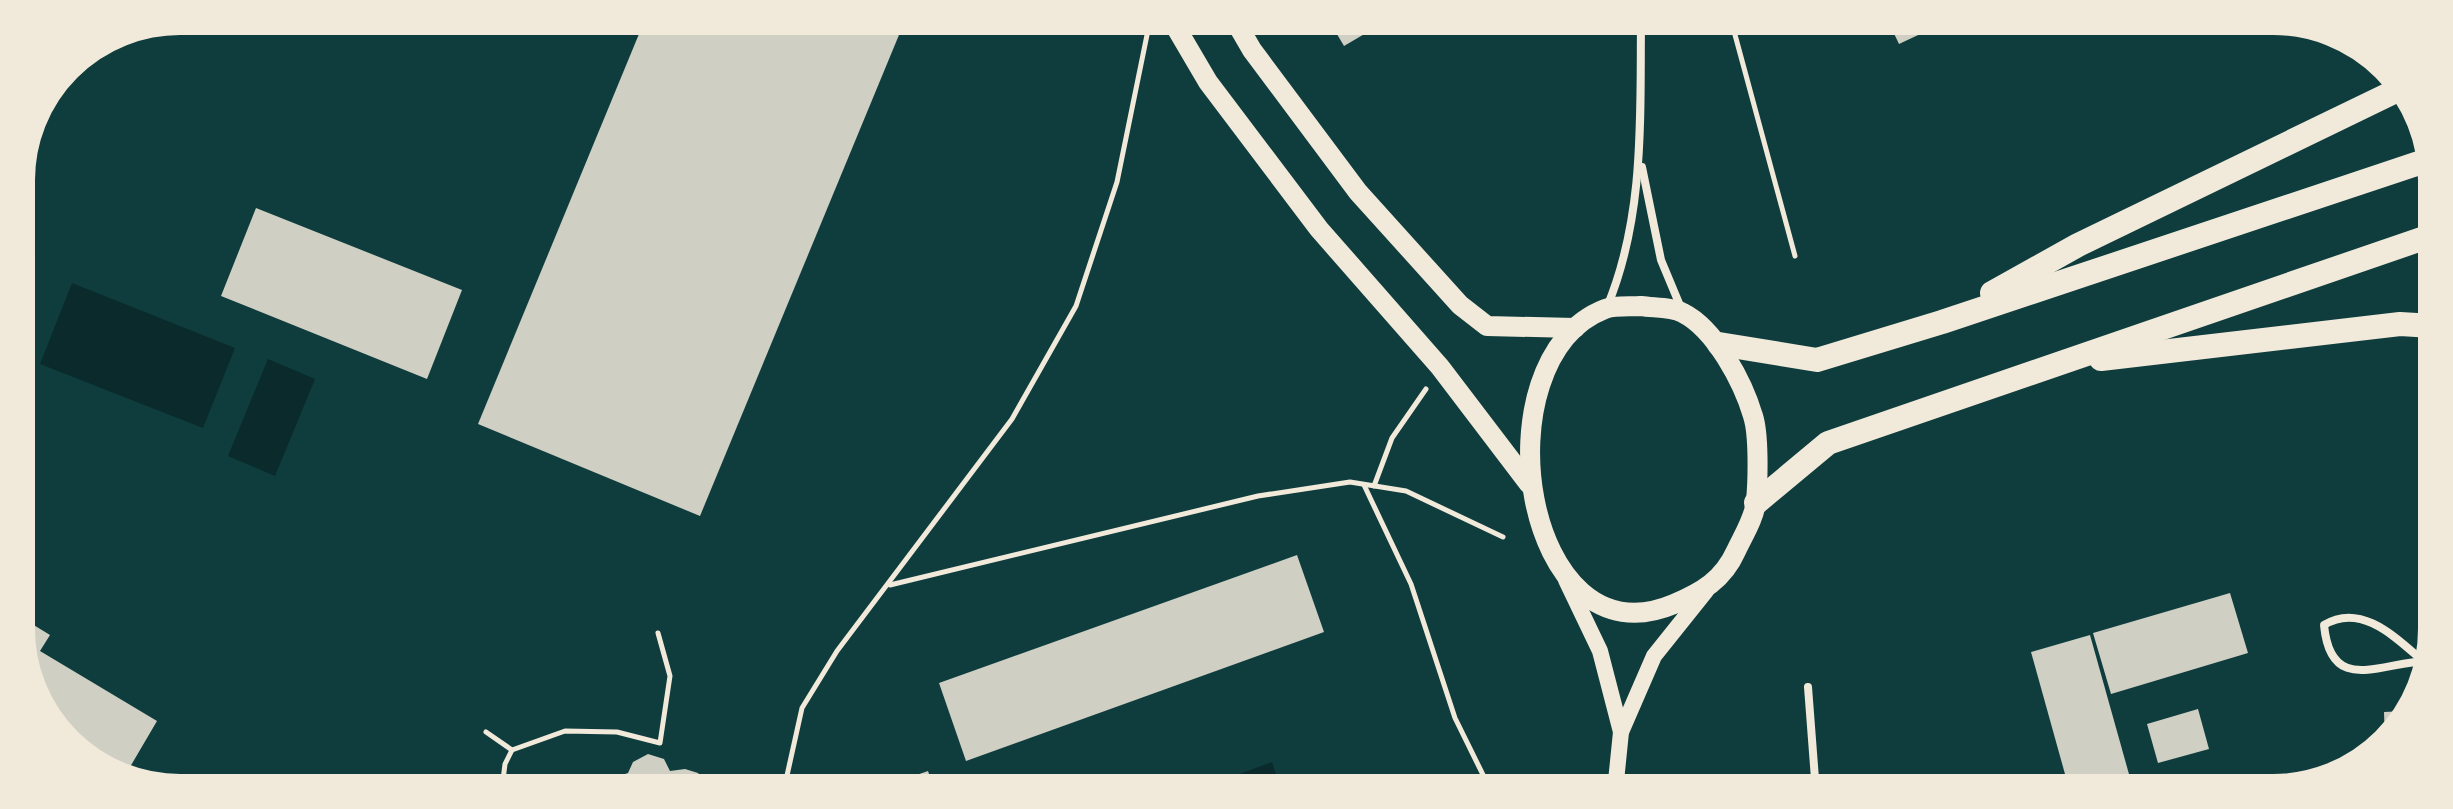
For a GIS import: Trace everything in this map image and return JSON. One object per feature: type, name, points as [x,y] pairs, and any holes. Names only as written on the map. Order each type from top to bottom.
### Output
[{"type":"highway","points":[[1942,322],[2078,245],[2394,92]]},
{"type":"highway","points":[[1719,344],[1817,360],[1942,322],[2422,162]]},
{"type":"highway","points":[[1756,503],[1828,443],[2423,238]]},
{"type":"highway","points":[[2051,364],[2400,324],[2423,325]]},
{"type":"main road","points":[[1177,30],[1208,82],[1319,229],[1440,367],[1529,484]]},
{"type":"main road","points":[[1240,30],[1358,192],[1460,305],[1487,326],[1575,328]]},
{"type":"main road","points":[[1616,779],[1621,732],[1654,656],[1729,567],[1756,503],[1754,417],[1719,344],[1682,312],[1641,306],[1606,308],[1575,328],[1551,360],[1537,398],[1529,442],[1529,484],[1542,529],[1600,651],[1621,732]]},
{"type":"main road","points":[[1562,571],[1593,603],[1623,612],[1660,610],[1706,591]]},
{"type":"street","points":[[1606,308],[1623,267],[1640,160],[1641,30]]},
{"type":"street","points":[[1640,160],[1661,260],[1682,312]]},
{"type":"street","points":[[2419,662],[2350,671],[2335,663],[2326,646],[2324,625],[2335,618],[2358,618],[2386,629],[2421,656]]},
{"type":"street","points":[[1808,687],[1815,779]]},
{"type":"path","points":[[1734,30],[1795,256]]},
{"type":"path","points":[[786,779],[802,708],[837,651],[1012,419],[1076,306],[1117,182],[1148,31]]},
{"type":"path","points":[[1374,486],[1392,438],[1440,367]]},
{"type":"path","points":[[889,585],[1258,496],[1350,482],[1406,491],[1503,537]]},
{"type":"path","points":[[1364,484],[1411,584],[1455,718],[1485,779]]},
{"type":"path","points":[[503,779],[505,764],[512,750],[565,731],[617,732],[660,743],[670,676],[658,633]]},
{"type":"path","points":[[486,732],[512,750]]},
{"type":"water","points":[[72,283],[235,348],[203,428],[40,364]]},
{"type":"water","points":[[268,359],[315,379],[275,476],[228,456]]},
{"type":"water","points":[[1272,762],[1277,779],[1226,779]]},
{"type":"building","points":[[641,30],[901,30],[700,516],[478,424]]},
{"type":"building","points":[[1335,30],[1371,30],[1344,46]]},
{"type":"building","points":[[1892,30],[1929,30],[1899,44]]},
{"type":"building","points":[[256,208],[462,290],[427,379],[221,296]]},
{"type":"building","points":[[1297,555],[1324,632],[966,761],[939,683]]},
{"type":"building","points":[[2230,593],[2248,653],[2111,694],[2093,633]]},
{"type":"building","points":[[30,623],[50,635],[40,651],[157,721],[128,770],[81,742],[67,728],[45,695],[33,658]]},
{"type":"building","points":[[2090,635],[2130,779],[2066,779],[2031,652]]},
{"type":"building","points":[[2198,709],[2209,749],[2158,763],[2147,724]]},
{"type":"building","points":[[2398,711],[2385,729],[2384,712]]},
{"type":"building","points":[[648,754],[664,759],[670,771],[685,769],[698,773],[703,779],[612,779],[628,773],[633,762]]},
{"type":"building","points":[[928,771],[931,779],[905,779]]}]
